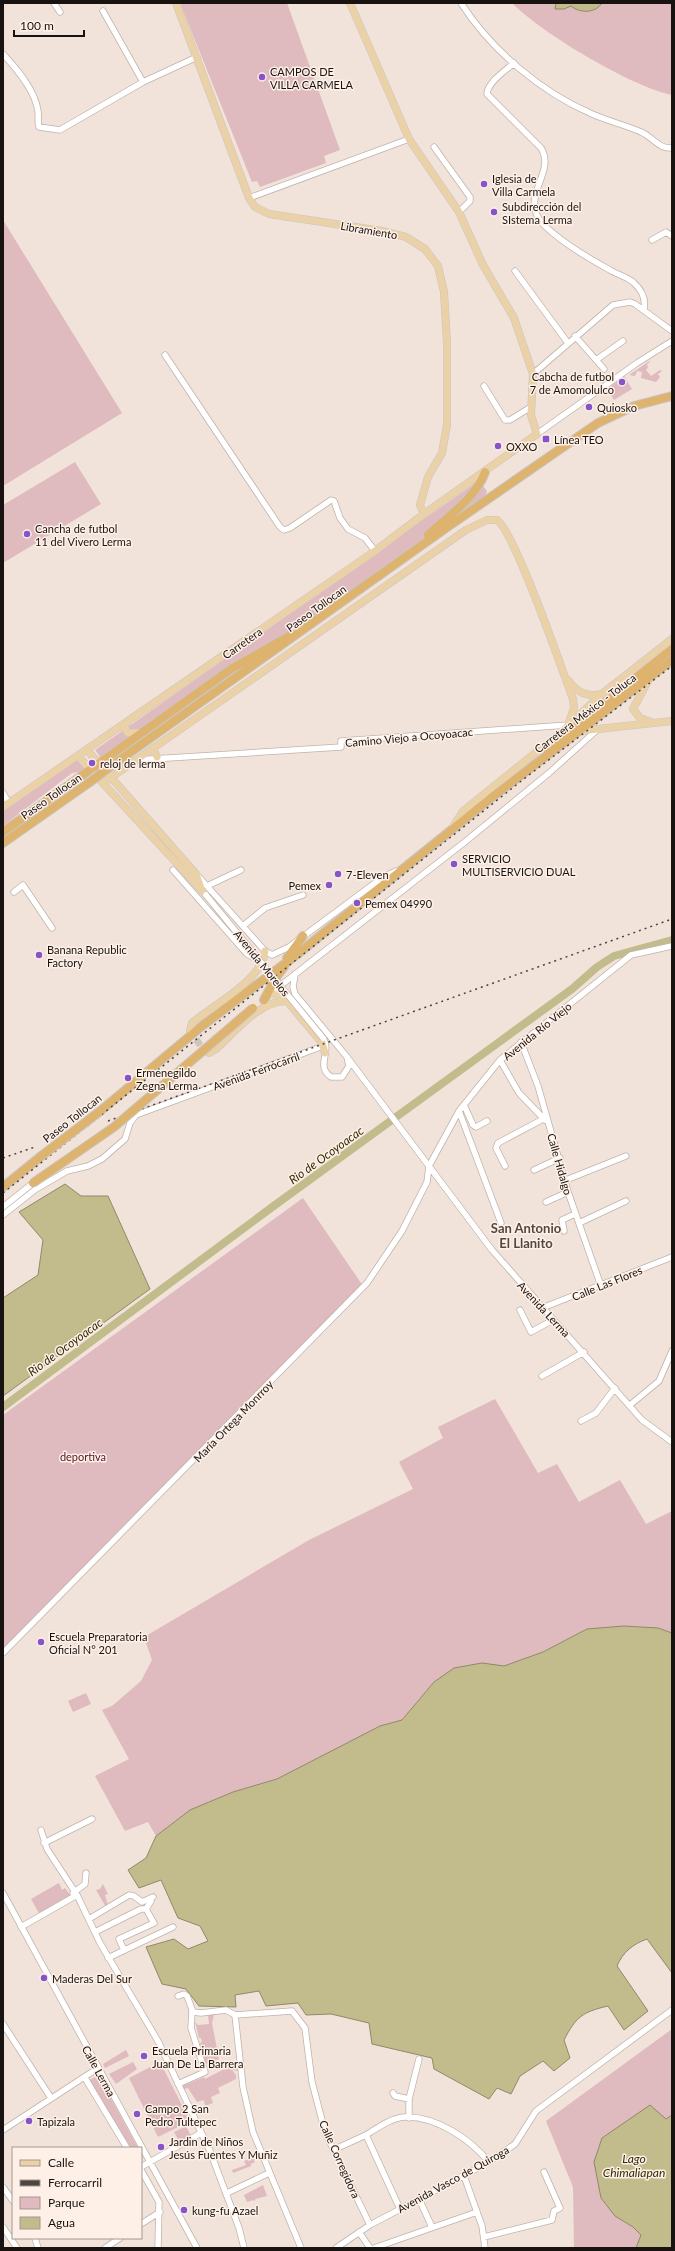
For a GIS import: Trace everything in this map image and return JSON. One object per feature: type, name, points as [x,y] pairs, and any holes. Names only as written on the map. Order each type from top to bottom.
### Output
[{"type":"highway","points":[[647,401],[672,396]]},
{"type":"highway","points":[[647,401],[672,401]]},
{"type":"highway","name":"Paseo Tollocan","points":[[3,843],[464,515],[598,423],[647,401]]},
{"type":"highway","points":[[401,561],[473,492],[481,483],[485,472]]},
{"type":"highway","points":[[3,832],[92,770],[140,733],[231,669],[271,644],[309,626]]},
{"type":"highway","points":[[511,782],[529,763],[672,649]]},
{"type":"highway","name":"Carretera México - Toluca","points":[[511,782],[672,660]]},
{"type":"highway","name":"Paseo Tollocan","points":[[3,1187],[99,1112],[202,1026],[295,956],[511,782]]},
{"type":"highway","points":[[280,966],[303,936]]},
{"type":"highway","points":[[264,1000],[277,976],[295,956]]},
{"type":"highway","points":[[33,1183],[114,1127],[271,993]]},
{"type":"main road","name":"Libramiento","points":[[176,3],[249,198],[255,207],[270,214],[382,231],[406,237],[425,249],[438,266],[444,292],[447,338],[447,426],[442,453],[428,477],[420,506],[424,514]]},
{"type":"main road","points":[[350,3],[409,139],[459,212],[483,265],[514,318],[533,374],[531,407],[532,423],[537,434]]},
{"type":"main road","name":"Carretera","points":[[6,805],[126,724],[375,551],[424,514],[537,434]]},
{"type":"main road","points":[[103,783],[466,530],[487,520],[500,522],[514,546],[564,673],[574,708],[568,725]]},
{"type":"main road","points":[[451,830],[463,811],[559,734],[602,694],[672,639]]},
{"type":"main road","points":[[564,673],[576,689],[582,694],[592,696],[602,694]]},
{"type":"main road","points":[[650,676],[633,709],[640,718],[657,723]]},
{"type":"main road","points":[[579,731],[672,721]]},
{"type":"main road","points":[[126,724],[125,730],[128,733],[140,733]]},
{"type":"main road","points":[[153,748],[157,757]]},
{"type":"main road","points":[[87,750],[196,874],[205,891]]},
{"type":"main road","name":"Avenida Morelos","points":[[78,756],[205,891]]},
{"type":"main road","points":[[111,791],[118,785]]},
{"type":"main road","points":[[190,1031],[192,1023],[254,974],[260,967],[265,953]]},
{"type":"main road","points":[[271,993],[281,996],[287,1001],[324,1045]]},
{"type":"main road","points":[[203,1049],[209,1053],[216,1049],[265,1006],[276,1001],[287,1001]]},
{"type":"street","points":[[54,3],[60,12]]},
{"type":"street","points":[[461,3],[493,44],[514,63],[563,99],[591,114],[641,132],[660,146],[672,148]]},
{"type":"street","points":[[103,11],[143,82]]},
{"type":"street","points":[[3,54],[16,68],[33,95],[38,112],[39,127],[44,129],[60,130],[143,82],[197,57]]},
{"type":"street","points":[[514,63],[493,82],[487,90],[487,94],[543,151],[544,164],[534,200],[536,214],[545,226],[564,241],[603,267],[634,282],[644,297],[644,310]]},
{"type":"street","points":[[249,198],[409,139]]},
{"type":"street","points":[[434,147],[470,197],[470,201],[459,212]]},
{"type":"street","points":[[652,240],[666,232],[672,236]]},
{"type":"street","points":[[515,271],[568,343]]},
{"type":"street","points":[[533,374],[575,336],[613,305],[630,302],[644,310],[672,331]]},
{"type":"street","points":[[575,336],[604,369]]},
{"type":"street","points":[[596,360],[623,341]]},
{"type":"street","points":[[537,434],[637,363],[672,341]]},
{"type":"street","points":[[165,355],[280,527],[284,530],[290,528],[331,500],[334,501],[340,518],[348,529],[365,538],[375,551]]},
{"type":"street","points":[[484,386],[505,420],[510,420],[531,407]]},
{"type":"street","name":"Camino Viejo a Ocoyoacac","points":[[136,760],[157,757],[341,747],[341,740],[568,725]]},
{"type":"street","points":[[271,993],[466,841],[549,773],[598,729]]},
{"type":"street","points":[[3,793],[6,805]]},
{"type":"street","name":"Avenida Morelos","points":[[205,891],[243,926],[265,953],[272,955],[276,954],[303,936],[383,878],[404,867]]},
{"type":"street","points":[[173,870],[247,954],[256,959],[261,958],[265,953]]},
{"type":"street","points":[[205,891],[241,870]]},
{"type":"street","points":[[14,892],[23,885],[52,928]]},
{"type":"street","name":"Avenida Morelos","points":[[205,891],[324,1045]]},
{"type":"street","points":[[243,926],[265,908],[304,895]]},
{"type":"street","name":"Avenida Río Viejo","points":[[429,1166],[459,1111],[500,1060],[620,963],[637,953],[672,946]]},
{"type":"street","name":"Avenida Morelos","points":[[294,974],[293,986],[295,994],[359,1074]]},
{"type":"street","name":"Calle Hidalgo","points":[[521,1042],[538,1086],[546,1120],[560,1158],[568,1192],[601,1286]]},
{"type":"street","points":[[341,1050],[324,1045],[323,1065],[327,1074],[336,1078],[351,1073],[359,1074],[429,1166]]},
{"type":"street","name":"Avenida Ferrocarril","points":[[3,1215],[36,1189],[74,1168],[88,1166],[112,1151],[126,1139],[130,1123],[136,1115],[324,1045]]},
{"type":"street","points":[[342,1077],[349,1066],[346,1057]]},
{"type":"street","points":[[500,1060],[519,1093],[546,1120],[498,1143],[496,1148],[505,1166]]},
{"type":"street","points":[[464,1105],[473,1125],[476,1126],[487,1121]]},
{"type":"street","points":[[459,1111],[501,1223]]},
{"type":"street","points":[[566,1180],[626,1156]]},
{"type":"street","points":[[534,1170],[560,1158]]},
{"type":"street","name":"Avenida Lerma","points":[[429,1166],[492,1250],[542,1308],[584,1352],[642,1420],[672,1442]]},
{"type":"street","name":"María Ortega Monrroy","points":[[3,1652],[367,1283],[402,1231],[427,1182],[429,1166]]},
{"type":"street","points":[[3,1207],[33,1183]]},
{"type":"street","points":[[546,1202],[568,1192]]},
{"type":"street","points":[[579,1223],[626,1201]]},
{"type":"street","points":[[564,1231],[562,1220],[576,1214]]},
{"type":"street","name":"Calle Las Flores","points":[[542,1308],[601,1286],[672,1256]]},
{"type":"street","points":[[520,1310],[531,1332],[553,1320]]},
{"type":"street","points":[[630,1405],[656,1385],[672,1351]]},
{"type":"street","points":[[542,1376],[584,1352]]},
{"type":"street","points":[[581,1421],[596,1413],[615,1388]]},
{"type":"street","points":[[44,1843],[92,1819]]},
{"type":"street","points":[[42,1830],[44,1843],[89,1919],[108,1958],[158,2041],[201,2133],[226,2193],[244,2248]]},
{"type":"street","points":[[21,1927],[75,1894],[85,1884],[86,1873]]},
{"type":"street","name":"Calle Lerma","points":[[3,1893],[142,2147]]},
{"type":"street","points":[[89,1919],[129,1895],[134,1896],[142,1902],[151,1898],[151,1902],[146,1909]]},
{"type":"street","points":[[95,1932],[141,1909],[146,1909]]},
{"type":"street","points":[[124,1950],[119,1939],[156,1923],[146,1909]]},
{"type":"street","points":[[108,1958],[173,1927]]},
{"type":"street","points":[[178,1996],[184,1994],[187,1996],[192,2011],[190,2028],[205,2072],[178,2085]]},
{"type":"street","points":[[192,2011],[201,2014],[226,2010],[233,2013],[243,2087],[253,2132],[301,2248]]},
{"type":"street","name":"Calle Corregidora","points":[[233,2013],[289,2010],[305,2028],[315,2100],[325,2132],[370,2225]]},
{"type":"street","name":"Avenida Vasco de Quiroga","points":[[336,2248],[370,2225],[464,2176],[516,2144],[536,2111],[672,2010]]},
{"type":"street","points":[[3,2024],[51,2098]]},
{"type":"street","points":[[409,2118],[409,2099],[419,2060]]},
{"type":"street","points":[[3,2130],[51,2098],[85,2078],[98,2068]]},
{"type":"street","points":[[178,2085],[210,2073]]},
{"type":"street","points":[[85,2078],[126,2147]]},
{"type":"street","points":[[393,2093],[396,2096],[409,2099]]},
{"type":"street","points":[[333,2150],[366,2135],[388,2122],[400,2118],[409,2118],[425,2121],[462,2136],[474,2145],[489,2162]]},
{"type":"street","points":[[142,2166],[201,2133]]},
{"type":"street","points":[[366,2135],[400,2209]]},
{"type":"street","name":"Calle Lerma","points":[[142,2148],[197,2248]]},
{"type":"street","points":[[142,2172],[159,2202],[160,2212],[158,2248]]},
{"type":"street","points":[[484,2237],[552,2220],[554,2211],[560,2208],[544,2172]]},
{"type":"street","points":[[226,2193],[269,2173]]},
{"type":"street","points":[[464,2176],[477,2212],[484,2237],[485,2248]]},
{"type":"street","points":[[3,2187],[12,2200]]},
{"type":"street","points":[[159,2202],[169,2196]]},
{"type":"street","points":[[419,2199],[432,2227]]},
{"type":"street","points":[[142,2223],[160,2212]]},
{"type":"street","points":[[376,2248],[477,2212]]},
{"type":"street","points":[[3,2227],[17,2248]]},
{"type":"street","points":[[359,2232],[370,2248]]},
{"type":"street","points":[[105,2248],[118,2239]]},
{"type":"green space","name":"CAMPOS DE VILLA CARMELA","points":[[180,3],[287,3],[340,150],[324,156],[326,163],[260,187],[257,181],[252,182]]},
{"type":"green space","points":[[512,3],[672,3],[672,95],[654,90],[634,81],[588,57],[544,29]]},
{"type":"green space","points":[[3,220],[122,413],[3,486]]},
{"type":"green space","points":[[651,360],[647,365],[648,367],[646,370],[651,376],[660,370],[662,371],[658,374],[660,377],[656,382],[641,378],[642,372],[637,371],[635,376],[629,375]]},
{"type":"green space","name":"Cabcha de futbol 7 de Amomolulco","points":[[624,376],[632,389],[614,400],[607,389]]},
{"type":"green space","name":"Cancha de futbol 11 del Vivero Lerma","points":[[75,462],[101,504],[3,563],[3,505]]},
{"type":"green space","points":[[474,484],[483,486],[487,491],[485,496],[412,552],[303,624],[245,657],[101,758],[95,750]]},
{"type":"green space","points":[[79,756],[91,770],[72,773],[3,826],[3,807]]},
{"type":"green space","name":"deportiva","points":[[303,1198],[363,1286],[3,1651],[3,1415]]},
{"type":"green space","points":[[495,1399],[538,1473],[557,1464],[579,1502],[620,1480],[646,1524],[672,1511],[672,1633],[658,1628],[587,1629],[543,1652],[504,1666],[479,1664],[434,1682],[402,1720],[380,1726],[277,1779],[233,1792],[190,1810],[156,1836],[148,1822],[125,1831],[95,1776],[129,1759],[102,1710],[112,1706],[141,1681],[152,1660],[144,1637],[309,1540],[413,1489],[399,1462],[443,1438],[438,1427]]},
{"type":"green space","points":[[86,1693],[91,1704],[73,1712],[68,1701]]},
{"type":"green space","points":[[59,1883],[62,1890],[65,1888],[71,1896],[40,1915],[31,1899]]},
{"type":"green space","points":[[103,1884],[108,1894],[105,1895],[108,1905],[106,1907],[96,1890],[100,1889]]},
{"type":"green space","points":[[208,2015],[214,2015],[212,2023],[219,2059],[206,2064],[200,2043],[202,2042],[201,2038],[199,2038],[195,2022],[198,2025],[209,2024]]},
{"type":"green space","points":[[672,2029],[672,2248],[574,2248],[573,2187],[546,2121]]},
{"type":"green space","points":[[126,2050],[129,2056],[105,2068],[103,2064]]},
{"type":"green space","points":[[133,2062],[137,2069],[116,2084],[109,2074]]},
{"type":"green space","points":[[160,2062],[190,2121],[158,2137],[129,2078]]},
{"type":"green space","points":[[236,2063],[238,2071],[232,2070],[236,2075],[236,2079],[218,2088],[220,2093],[211,2097],[213,2103],[205,2106],[204,2100],[197,2102],[188,2088],[184,2089],[182,2086],[204,2077],[205,2079]]},
{"type":"green space","points":[[95,2077],[101,2080],[137,2147],[129,2147],[89,2080]]},
{"type":"green space","points":[[186,2126],[191,2136],[180,2143],[174,2132]]},
{"type":"green space","points":[[258,2155],[259,2158],[254,2160],[255,2162],[251,2164],[251,2166],[233,2173],[232,2170],[246,2165],[244,2161]]},
{"type":"green space","points":[[263,2185],[267,2196],[255,2199],[255,2202],[254,2200],[247,2202],[244,2195]]},
{"type":"water","points":[[556,3],[602,3],[599,7],[591,11],[582,11],[571,6],[564,9],[555,9]]},
{"type":"water","points":[[65,1184],[81,1196],[108,1196],[150,1289],[3,1396],[3,1298],[38,1275],[43,1240],[19,1212]]},
{"type":"water","points":[[624,1626],[658,1628],[672,1633],[672,1973],[647,1939],[637,1943],[625,1953],[617,1966],[648,2011],[624,2030],[608,2006],[586,2013],[576,2021],[564,2040],[570,2058],[554,2071],[543,2061],[520,2076],[511,2094],[497,2088],[489,2099],[434,2069],[432,2058],[372,2044],[369,2023],[331,2014],[306,2015],[298,2003],[266,2006],[259,1991],[235,1995],[236,2007],[199,2006],[186,1989],[162,1984],[146,1947],[174,1939],[188,1949],[208,1941],[200,1926],[178,1918],[161,1880],[139,1888],[128,1870],[146,1858],[156,1836],[190,1810],[233,1792],[277,1779],[380,1726],[402,1720],[434,1682],[454,1668],[482,1663],[504,1666],[543,1652],[587,1629]]},
{"type":"water","name":"Lago Chimaliapan","points":[[650,2105],[666,2119],[672,2115],[672,2248],[636,2248],[641,2235],[633,2227],[615,2216],[601,2198],[594,2162],[602,2138]]},
{"type":"waterway","name":"Rio de Ocoyoacac","points":[[3,1407],[275,1205],[572,989],[597,967],[614,956],[672,940]]},
{"type":"tunnel","points":[[190,1031],[203,1049]]},
{"type":"railway","points":[[3,1193],[525,778],[672,666]]},
{"type":"railway","points":[[108,1121],[672,919]]},
{"type":"railway","points":[[3,1158],[35,1147]]},
{"type":"place","name":"CAMPOS DE VILLA CARMELA","points":[[262,77]]},
{"type":"place","name":"Iglesia de Villa Carmela","points":[[484,184]]},
{"type":"place","name":"Subdirección del SIstema Lerma","points":[[494,212]]},
{"type":"place","name":"Cabcha de futbol 7 de Amomolulco","points":[[622,382]]},
{"type":"place","name":"Quiosko","points":[[589,407]]},
{"type":"place","name":"Línea TEO","points":[[546,439]]},
{"type":"place","name":"OXXO","points":[[498,446]]},
{"type":"place","name":"Cancha de futbol 11 del Vivero Lerma","points":[[27,534]]},
{"type":"place","name":"reloj de lerma","points":[[92,763]]},
{"type":"place","name":"SERVICIO MULTISERVICIO DUAL","points":[[454,864]]},
{"type":"place","name":"7-Eleven","points":[[338,874]]},
{"type":"place","name":"Pemex","points":[[329,885]]},
{"type":"place","name":"Pemex 04990","points":[[357,903]]},
{"type":"place","name":"Banana Republic Factory","points":[[39,955]]},
{"type":"place","name":"Ermenegildo Zegna Lerma","points":[[128,1078]]},
{"type":"place","name":"Escuela Preparatoria Oficial N° 201","points":[[41,1642]]},
{"type":"place","name":"Maderas Del Sur","points":[[44,1978]]},
{"type":"place","name":"Escuela Primaria Juan De La Barrera","points":[[144,2056]]},
{"type":"place","name":"Campo 2 San Pedro Tultepec","points":[[137,2114]]},
{"type":"place","name":"Tapizala","points":[[29,2121]]},
{"type":"place","name":"Jardin de Niños Jesús Fuentes Y Muñiz","points":[[161,2147]]},
{"type":"place","name":"kung-fu Azael","points":[[184,2210]]},
{"type":"district","name":"San Antonio El Llanito","points":[[526,1236]]}]
